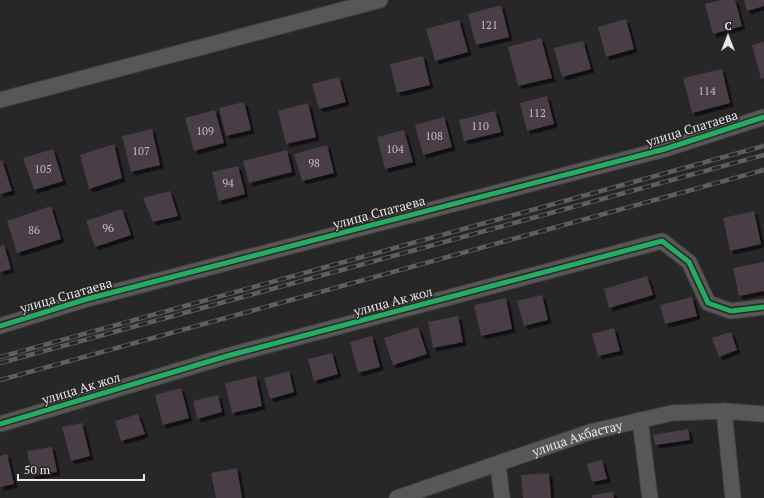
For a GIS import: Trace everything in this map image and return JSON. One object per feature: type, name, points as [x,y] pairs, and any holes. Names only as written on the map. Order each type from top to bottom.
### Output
[{"type":"street","points":[[0,100],[380,0]]},
{"type":"street","name":"улица Спатаева","points":[[0,326],[87,299],[665,149],[764,117]]},
{"type":"street","name":"улица Ак жол","points":[[0,424],[227,356],[662,241],[689,262],[708,303],[731,311],[764,307]]},
{"type":"street","points":[[724,411],[733,498]]},
{"type":"street","name":"улица Акбастау","points":[[397,498],[498,465],[590,432],[640,420],[672,413],[724,411],[764,414]]},
{"type":"street","points":[[640,420],[650,498]]},
{"type":"street","points":[[498,465],[502,498]]},
{"type":"building","points":[[721,0],[735,0],[742,26],[713,34],[705,4]]},
{"type":"building","points":[[744,0],[764,0],[764,6],[747,11]]},
{"type":"building","points":[[501,5],[509,37],[476,45],[468,14]]},
{"type":"building","points":[[626,19],[634,49],[606,57],[598,27]]},
{"type":"building","points":[[459,20],[468,52],[435,61],[426,29]]},
{"type":"building","points":[[541,38],[552,78],[518,86],[508,47]]},
{"type":"building","points":[[583,41],[591,69],[562,77],[554,48]]},
{"type":"building","points":[[764,42],[764,78],[761,79],[752,45]]},
{"type":"building","points":[[423,56],[430,85],[397,93],[390,64]]},
{"type":"building","points":[[722,69],[730,103],[692,113],[683,78]]},
{"type":"building","points":[[339,77],[346,102],[319,109],[312,84]]},
{"type":"building","points":[[547,96],[554,124],[527,131],[520,103]]},
{"type":"building","points":[[244,102],[251,130],[226,136],[219,108]]},
{"type":"building","points":[[308,103],[316,137],[286,144],[278,111]]},
{"type":"building","points":[[215,110],[224,143],[194,151],[185,118]]},
{"type":"building","points":[[495,111],[501,132],[464,141],[459,120]]},
{"type":"building","points":[[444,117],[452,147],[423,155],[415,125]]},
{"type":"building","points":[[152,129],[160,165],[131,172],[122,136]]},
{"type":"building","points":[[404,130],[413,162],[385,169],[377,137]]},
{"type":"building","points":[[114,144],[122,178],[89,189],[80,155]]},
{"type":"building","points":[[327,145],[334,173],[302,181],[294,154]]},
{"type":"building","points":[[53,149],[63,181],[34,190],[23,158]]},
{"type":"building","points":[[287,150],[292,172],[249,183],[243,161]]},
{"type":"building","points":[[2,160],[12,191],[0,194],[0,161]]},
{"type":"building","points":[[238,166],[245,194],[219,201],[212,172]]},
{"type":"building","points":[[170,191],[178,216],[153,222],[143,198]]},
{"type":"building","points":[[51,206],[61,239],[17,253],[7,221]]},
{"type":"building","points":[[122,209],[131,235],[95,247],[86,221]]},
{"type":"building","points":[[754,211],[761,244],[730,251],[723,218]]},
{"type":"building","points":[[4,245],[11,269],[0,272],[0,246]]},
{"type":"building","points":[[764,262],[764,291],[739,296],[733,268]]},
{"type":"building","points":[[647,276],[653,295],[609,308],[604,289]]},
{"type":"building","points":[[542,295],[548,320],[524,326],[517,301]]},
{"type":"building","points":[[692,297],[697,316],[665,324],[660,305]]},
{"type":"building","points":[[506,298],[512,329],[481,336],[474,305]]},
{"type":"building","points":[[458,316],[463,342],[433,348],[428,322]]},
{"type":"building","points":[[418,327],[427,354],[393,365],[384,338]]},
{"type":"building","points":[[614,328],[620,351],[598,356],[592,334]]},
{"type":"building","points":[[731,332],[737,350],[719,357],[712,338]]},
{"type":"building","points":[[372,336],[380,367],[358,373],[350,342]]},
{"type":"building","points":[[332,353],[338,374],[314,381],[308,359]]},
{"type":"building","points":[[289,371],[294,392],[270,399],[264,378]]},
{"type":"building","points":[[256,376],[262,406],[232,413],[225,383]]},
{"type":"building","points":[[181,388],[189,418],[163,425],[155,395]]},
{"type":"building","points":[[218,395],[222,412],[197,419],[193,401]]},
{"type":"building","points":[[138,414],[145,434],[121,441],[115,421]]},
{"type":"building","points":[[82,423],[90,456],[71,461],[62,427]]},
{"type":"building","points":[[688,429],[690,440],[655,445],[653,435]]},
{"type":"building","points":[[52,447],[57,472],[32,476],[27,451]]},
{"type":"building","points":[[7,454],[14,484],[0,487],[0,456]]},
{"type":"building","points":[[602,460],[607,479],[592,482],[587,464]]},
{"type":"building","points":[[237,468],[242,498],[216,498],[211,473]]},
{"type":"building","points":[[549,473],[551,498],[523,498],[521,475]]},
{"type":"building","points":[[613,492],[614,498],[592,498],[592,495]]},
{"type":"railway","points":[[0,357],[764,146]]},
{"type":"railway","points":[[0,363],[764,155]]},
{"type":"railway","points":[[0,380],[764,170]]},
{"type":"cycle path","points":[[0,326],[87,299],[665,149],[764,117]]},
{"type":"cycle path","points":[[0,424],[227,356],[662,241],[689,262],[708,303],[731,311],[764,307]]}]
